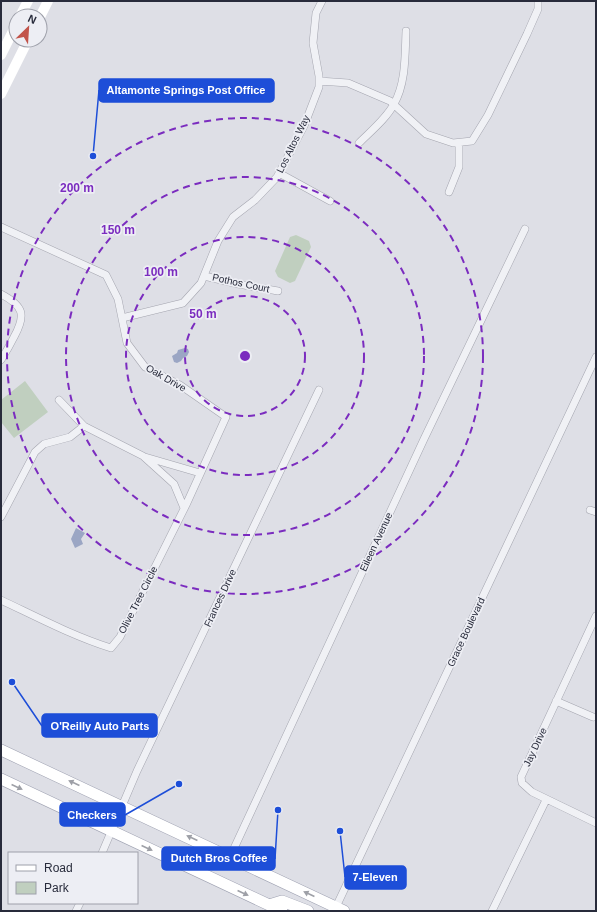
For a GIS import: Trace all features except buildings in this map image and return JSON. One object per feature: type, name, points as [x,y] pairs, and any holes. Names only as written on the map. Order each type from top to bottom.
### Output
[{"type":"main road","points":[[1,55],[8,41]]},
{"type":"main road","points":[[6,45],[17,63]]},
{"type":"main road","points":[[1,94],[24,48]]},
{"type":"main road","points":[[1,750],[122,805],[337,910]]},
{"type":"main road","points":[[1,779],[282,911]]},
{"type":"main road","points":[[270,905],[282,901],[308,911]]},
{"type":"street","name":"Los Altos Way","points":[[122,318],[183,303],[201,283],[218,241],[233,216],[255,200],[279,173],[304,126],[319,87],[313,44],[316,13],[322,1]]},
{"type":"street","points":[[319,81],[348,83],[390,101],[426,134],[453,143],[472,141],[488,115],[538,9],[539,1]]},
{"type":"street","points":[[358,143],[375,128],[394,104],[405,65],[406,31]]},
{"type":"street","points":[[449,192],[459,167],[459,143]]},
{"type":"street","points":[[279,173],[330,201]]},
{"type":"street","name":"Oak Drive","points":[[1,227],[106,275],[118,299],[126,344],[145,367],[180,385],[226,417],[200,473]]},
{"type":"street","name":"Eileen Avenue","points":[[230,857],[424,439],[525,229]]},
{"type":"street","name":"Pothos Court","points":[[204,276],[278,291]]},
{"type":"street","points":[[1,294],[17,304],[22,318],[20,325],[1,360]]},
{"type":"street","name":"Grace Boulevard","points":[[337,910],[596,357]]},
{"type":"street","name":"Frances Drive","points":[[102,852],[122,805],[319,390]]},
{"type":"street","points":[[60,400],[84,426],[143,456],[200,473]]},
{"type":"street","points":[[1,517],[35,452],[44,444],[70,437],[84,426]]},
{"type":"street","points":[[143,456],[174,484],[184,508]]},
{"type":"street","name":"Olive Tree Circle","points":[[1,600],[40,619],[93,642],[111,648],[120,637],[200,473]]},
{"type":"street","name":"Jay Drive","points":[[596,616],[556,700],[522,777],[522,783],[526,788],[546,800],[596,823]]},
{"type":"street","points":[[556,700],[593,717]]},
{"type":"street","points":[[492,911],[546,800]]},
{"type":"green space","points":[[296,235],[309,241],[311,247],[295,281],[290,283],[278,277],[275,271],[290,237]]},
{"type":"green space","points":[[25,381],[48,412],[14,438],[1,422],[1,400]]},
{"type":"water","points":[[185,348],[188,349],[189,352],[187,356],[177,363],[174,362],[172,356],[177,353],[178,350]]},
{"type":"water","points":[[76,528],[85,533],[81,539],[83,544],[75,548],[71,539]]},
{"type":"place","name":"Altamonte Springs Post Office","points":[[93,156]]},
{"type":"place","name":"O'Reilly Auto Parts","points":[[12,682]]},
{"type":"place","name":"Checkers","points":[[179,784]]},
{"type":"place","name":"Dutch Bros Coffee","points":[[278,810]]},
{"type":"place","name":"7-Eleven","points":[[340,831]]}]
